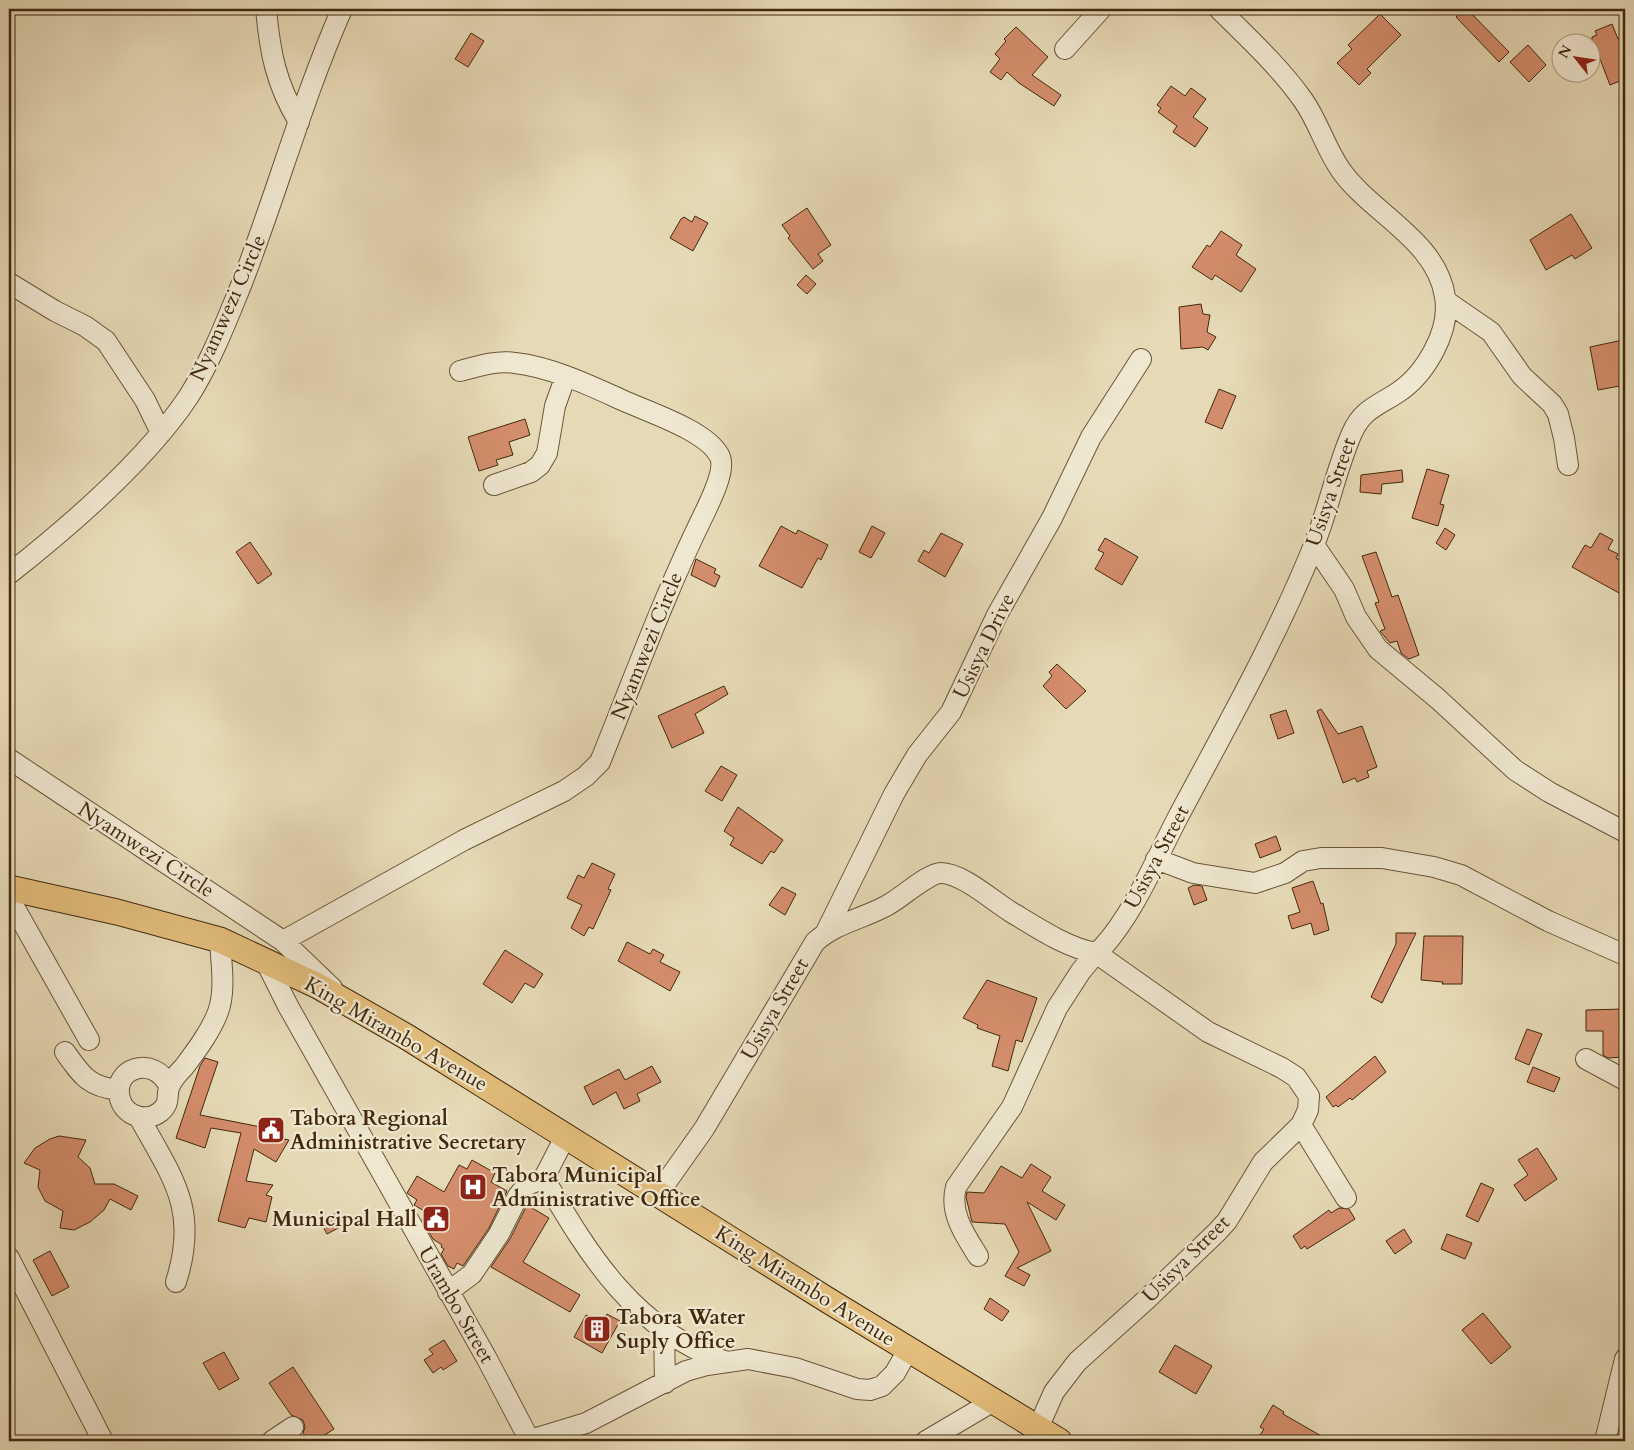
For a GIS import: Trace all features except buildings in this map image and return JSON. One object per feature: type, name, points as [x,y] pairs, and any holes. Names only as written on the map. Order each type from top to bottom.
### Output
[{"type":"main road","name":"King Mirambo Avenue","points":[[9,888],[118,912],[220,940],[266,960],[344,1000],[407,1037],[992,1402],[1059,1441]]},
{"type":"street","points":[[266,9],[275,72],[284,97],[299,122]]},
{"type":"street","name":"Nyamwezi Circle","points":[[9,574],[67,526],[161,433],[188,396],[211,357],[268,214],[299,122],[342,9]]},
{"type":"street","points":[[1065,49],[1101,9]]},
{"type":"street","name":"Usisya Street","points":[[1096,953],[1113,934],[1156,859],[1263,659],[1314,545],[1332,496],[1341,457],[1356,424],[1372,406],[1398,393],[1415,377],[1438,341],[1445,323],[1446,301],[1441,277],[1429,260],[1341,171],[1303,99],[1218,9]]},
{"type":"street","points":[[9,283],[55,311],[85,326],[106,341],[145,400],[161,433]]},
{"type":"street","points":[[1446,301],[1491,332],[1522,376],[1552,404],[1558,414],[1568,465]]},
{"type":"street","name":"Usisya Drive","points":[[826,932],[894,794],[917,755],[951,712],[997,615],[1052,518],[1091,437],[1141,359]]},
{"type":"street","name":"Nyamwezi Circle","points":[[283,941],[464,840],[564,791],[586,776],[600,762],[682,559],[712,497],[722,468],[720,456],[706,439],[605,393],[565,378],[515,363],[494,363],[460,371]]},
{"type":"street","points":[[494,485],[531,472],[540,464],[547,453],[555,406],[565,378]]},
{"type":"street","points":[[1314,545],[1344,589],[1356,617],[1378,648],[1438,699],[1515,770],[1549,792],[1625,832]]},
{"type":"street","name":"Nyamwezi Circle","points":[[9,759],[283,941],[344,1000]]},
{"type":"street","points":[[1156,859],[1193,873],[1255,884],[1286,873],[1303,861],[1321,858],[1382,858],[1426,866],[1461,875],[1548,921],[1625,955]]},
{"type":"street","name":"Usisya Street","points":[[658,1194],[704,1129],[815,942],[826,932],[887,906],[927,878],[940,872],[954,876],[1046,932],[1087,951],[1096,953],[1208,1032],[1282,1068],[1296,1077],[1309,1096],[1308,1110],[1301,1125],[1263,1162],[1227,1221],[1217,1232],[1148,1299],[1077,1362],[1054,1392],[1038,1428]]},
{"type":"street","points":[[9,898],[88,1040]]},
{"type":"street","points":[[169,1086],[203,1039],[218,1012],[222,978],[220,940]]},
{"type":"street","points":[[978,1256],[964,1234],[956,1213],[953,1198],[956,1187],[1012,1107],[1057,1008],[1081,971],[1096,953]]},
{"type":"street","name":"Urambo Street","points":[[266,960],[288,1006],[487,1359],[529,1441]]},
{"type":"street","points":[[65,1052],[96,1087],[119,1090]]},
{"type":"street","points":[[1586,1059],[1625,1080]]},
{"type":"street","points":[[148,1067],[157,1070],[165,1077],[169,1086],[169,1096],[162,1110],[149,1117],[139,1117],[131,1114],[124,1108],[119,1090],[125,1077],[137,1068],[148,1067]]},
{"type":"street","points":[[139,1117],[179,1194],[184,1215],[184,1256],[176,1282]]},
{"type":"street","points":[[1301,1125],[1346,1198]]},
{"type":"street","points":[[448,1292],[472,1274],[499,1234],[518,1196],[527,1185],[544,1178],[565,1137]]},
{"type":"street","points":[[544,1178],[581,1240],[606,1274],[643,1314],[664,1331],[699,1352],[724,1361]]},
{"type":"street","points":[[9,1258],[103,1441]]},
{"type":"street","points":[[664,1331],[665,1383]]},
{"type":"street","points":[[529,1441],[586,1424],[686,1371],[724,1361],[748,1359],[795,1368],[857,1388],[870,1390],[882,1386],[888,1380],[908,1350]]},
{"type":"street","points":[[1605,1441],[1625,1358]]},
{"type":"street","points":[[926,1441],[992,1402]]},
{"type":"street","points":[[272,1441],[293,1427]]},
{"type":"place","name":"Tabora Regional Administrative Secretary","points":[[271,1130]]},
{"type":"place","name":"Tabora Municipal Administrative Office","points":[[473,1187]]},
{"type":"place","name":"Municipal Hall","points":[[436,1219]]},
{"type":"place","name":"Tabora Water Suply Office","points":[[597,1329]]}]
